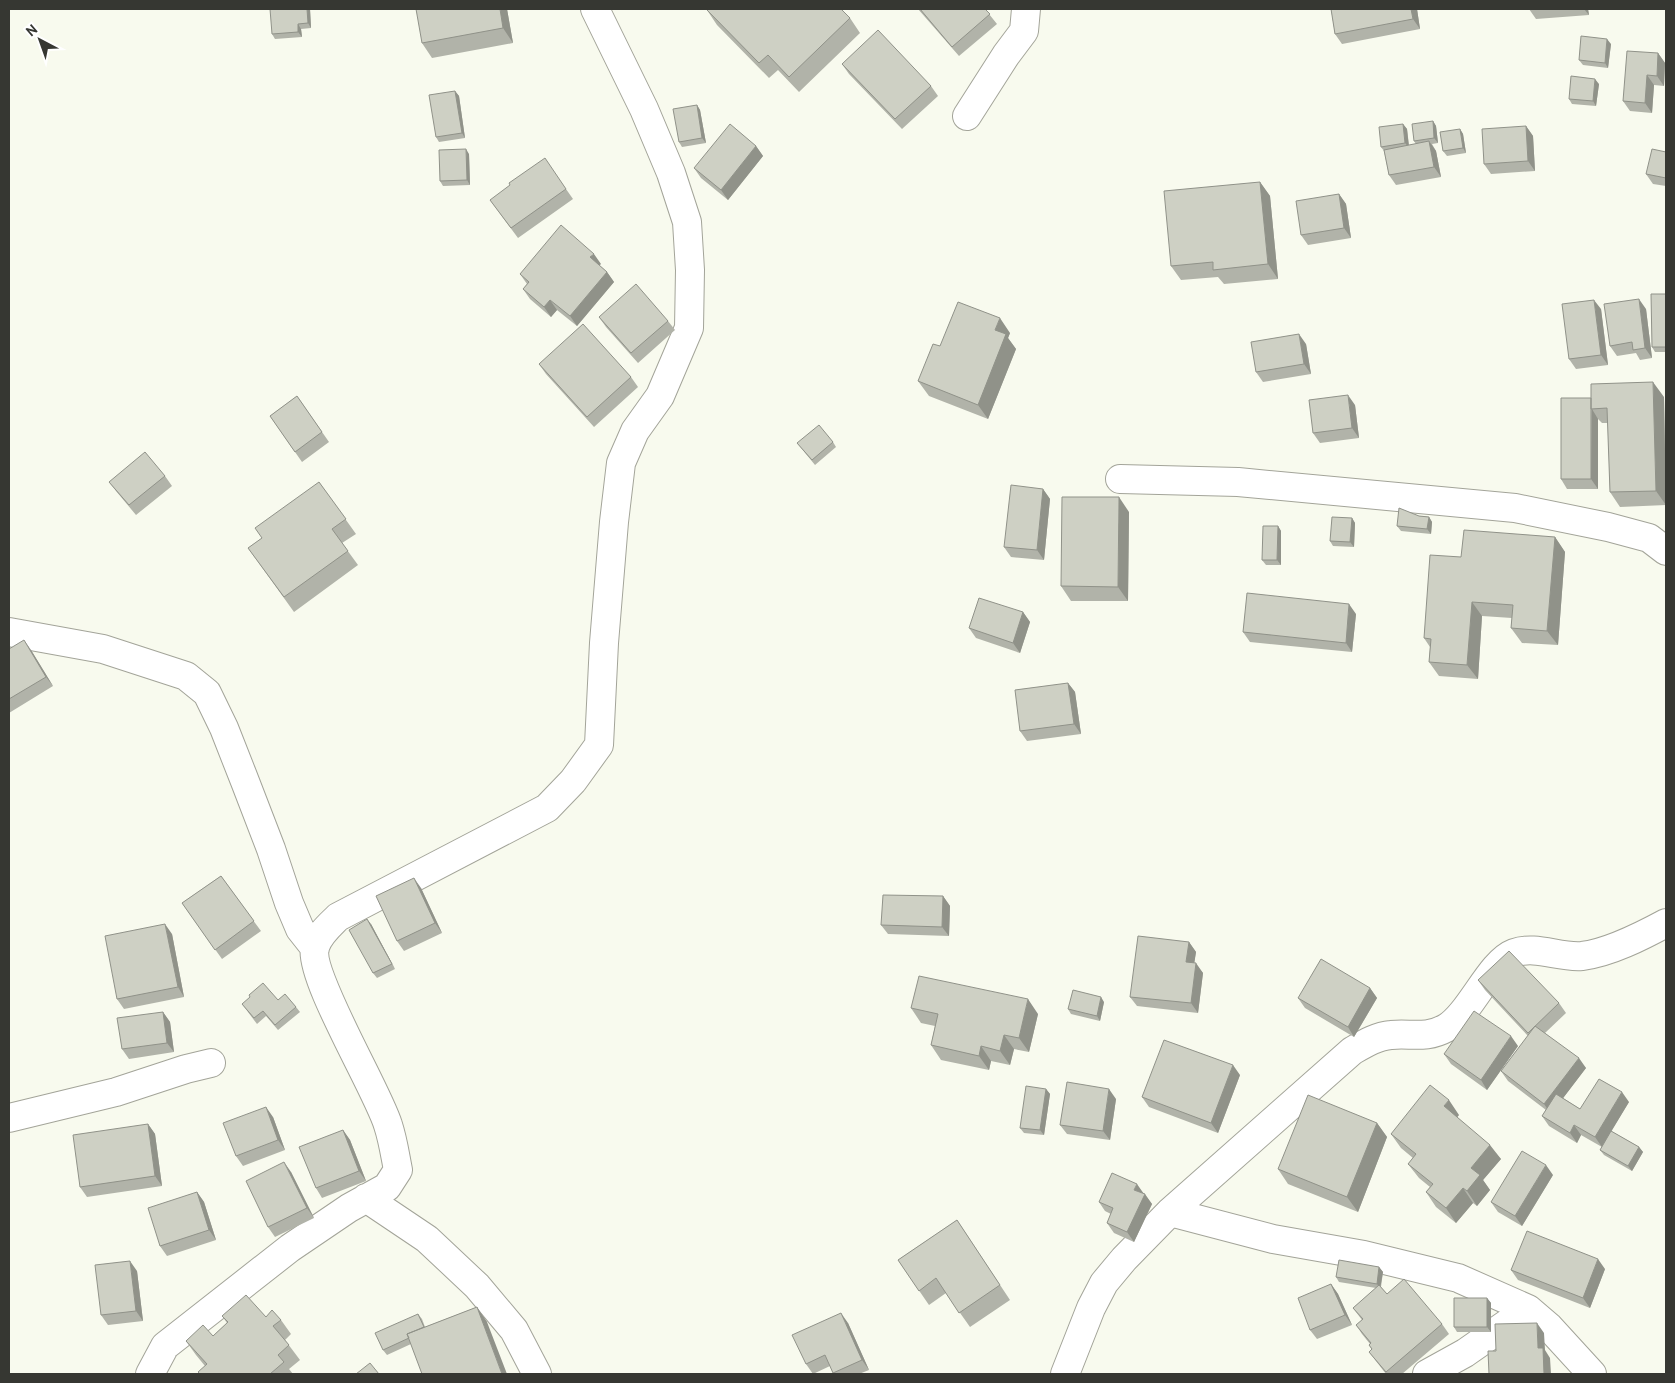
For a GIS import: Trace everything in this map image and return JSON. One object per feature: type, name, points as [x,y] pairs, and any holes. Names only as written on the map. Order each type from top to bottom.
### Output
[{"type":"street","points":[[150,1374],[165,1346],[290,1248],[366,1198],[387,1187],[398,1170],[388,1124],[317,968],[315,948],[324,930],[338,917],[546,808],[573,781],[599,745],[610,569],[621,463],[635,432],[660,396],[689,328],[690,270],[687,222],[671,173],[644,109],[595,9]]},
{"type":"street","points":[[967,116],[1006,55],[1024,31],[1026,9]]},
{"type":"street","points":[[1120,478],[1238,482],[1515,508],[1608,527],[1649,538],[1666,550]]},
{"type":"street","points":[[9,632],[103,649],[186,676],[207,693],[224,728],[246,784],[271,849],[288,903],[300,929],[315,948]]},
{"type":"street","points":[[1065,1374],[1090,1308],[1104,1283],[1124,1259],[1170,1212],[1352,1051],[1372,1040],[1390,1035],[1427,1036],[1447,1027],[1464,1010],[1501,962],[1513,953],[1527,950],[1581,956],[1611,948],[1666,923]]},
{"type":"street","points":[[9,1118],[116,1092],[186,1069],[211,1063]]},
{"type":"street","points":[[366,1198],[427,1239],[477,1286],[514,1330],[536,1374]]},
{"type":"street","points":[[1170,1212],[1273,1239],[1364,1255],[1458,1278],[1528,1309],[1549,1327],[1592,1374]]},
{"type":"street","points":[[1428,1374],[1465,1353],[1528,1309]]},
{"type":"building","points":[[270,9],[307,9],[308,23],[298,24],[298,32],[272,34]]},
{"type":"building","points":[[416,9],[500,9],[503,28],[422,43]]},
{"type":"building","points":[[708,9],[841,9],[850,18],[789,77],[768,55],[759,63]]},
{"type":"building","points":[[920,9],[985,9],[990,14],[952,47]]},
{"type":"building","points":[[1331,9],[1411,9],[1413,19],[1335,34]]},
{"type":"building","points":[[878,30],[931,86],[895,119],[842,64]]},
{"type":"building","points":[[1581,36],[1607,39],[1605,63],[1579,60]]},
{"type":"building","points":[[1627,51],[1658,53],[1657,76],[1647,75],[1645,103],[1623,101]]},
{"type":"building","points":[[1571,76],[1595,79],[1593,101],[1569,99]]},
{"type":"building","points":[[455,91],[462,133],[436,137],[429,95]]},
{"type":"building","points":[[697,105],[702,138],[679,142],[673,109]]},
{"type":"building","points":[[1433,121],[1434,138],[1414,141],[1412,124]]},
{"type":"building","points":[[730,124],[756,146],[721,190],[694,168]]},
{"type":"building","points":[[1403,124],[1405,143],[1381,147],[1379,127]]},
{"type":"building","points":[[1526,126],[1528,161],[1484,164],[1482,129]]},
{"type":"building","points":[[1460,129],[1463,148],[1443,151],[1440,132]]},
{"type":"building","points":[[1429,141],[1434,167],[1389,175],[1384,150]]},
{"type":"building","points":[[466,149],[467,180],[440,181],[439,150]]},
{"type":"building","points":[[1652,149],[1666,152],[1666,178],[1646,174]]},
{"type":"building","points":[[545,158],[566,189],[511,228],[490,200],[510,185],[509,183]]},
{"type":"building","points":[[1260,182],[1268,264],[1213,270],[1213,262],[1171,266],[1164,191]]},
{"type":"building","points":[[1339,194],[1344,228],[1301,235],[1296,201]]},
{"type":"building","points":[[561,225],[594,254],[590,257],[607,272],[570,316],[550,300],[544,307],[523,289],[529,282],[520,274]]},
{"type":"building","points":[[636,284],[668,321],[631,353],[599,317]]},
{"type":"building","points":[[1651,294],[1666,294],[1666,347],[1652,347]]},
{"type":"building","points":[[1639,299],[1645,348],[1633,350],[1632,342],[1610,346],[1604,304]]},
{"type":"building","points":[[1594,300],[1601,355],[1569,359],[1562,304]]},
{"type":"building","points":[[958,302],[1000,318],[995,330],[1006,334],[978,405],[918,381],[933,344],[940,346]]},
{"type":"building","points":[[583,324],[631,377],[587,417],[539,364]]},
{"type":"building","points":[[1299,334],[1304,364],[1256,372],[1251,342]]},
{"type":"building","points":[[1653,382],[1656,491],[1610,492],[1607,408],[1591,409],[1591,384]]},
{"type":"building","points":[[1348,395],[1352,428],[1313,433],[1309,400]]},
{"type":"building","points":[[297,396],[322,432],[295,452],[270,416]]},
{"type":"building","points":[[1561,398],[1591,398],[1591,479],[1561,479]]},
{"type":"building","points":[[819,425],[833,442],[812,460],[797,443]]},
{"type":"building","points":[[145,452],[165,476],[129,505],[109,482]]},
{"type":"building","points":[[319,482],[346,519],[332,529],[348,551],[284,597],[248,548],[262,538],[255,528]]},
{"type":"building","points":[[1011,485],[1043,489],[1037,550],[1004,547]]},
{"type":"building","points":[[1062,497],[1119,497],[1118,587],[1061,586]]},
{"type":"building","points":[[1399,508],[1419,516],[1429,517],[1427,529],[1397,526]]},
{"type":"building","points":[[1332,517],[1352,518],[1350,542],[1330,541]]},
{"type":"building","points":[[1263,526],[1278,526],[1277,560],[1262,560]]},
{"type":"building","points":[[1464,530],[1555,537],[1547,631],[1511,628],[1513,605],[1472,602],[1467,665],[1429,662],[1431,639],[1424,638],[1430,555],[1461,557]]},
{"type":"building","points":[[1247,593],[1349,604],[1346,643],[1243,632]]},
{"type":"building","points":[[979,598],[1023,612],[1013,643],[969,628]]},
{"type":"building","points":[[24,640],[46,677],[9,699],[9,649]]},
{"type":"building","points":[[1068,683],[1074,724],[1020,731],[1015,690]]},
{"type":"building","points":[[221,876],[254,921],[215,950],[182,903]]},
{"type":"building","points":[[414,878],[435,923],[397,941],[376,896]]},
{"type":"building","points":[[883,895],[943,896],[942,927],[881,925]]},
{"type":"building","points":[[367,919],[392,964],[373,973],[349,930]]},
{"type":"building","points":[[165,924],[178,987],[117,999],[105,936]]},
{"type":"building","points":[[1138,936],[1189,942],[1186,962],[1196,963],[1191,1003],[1130,997]]},
{"type":"building","points":[[1509,951],[1559,1003],[1528,1033],[1478,980]]},
{"type":"building","points":[[1321,959],[1370,988],[1348,1027],[1298,998]]},
{"type":"building","points":[[919,976],[1028,999],[1019,1038],[1004,1035],[1000,1051],[981,1046],[979,1056],[931,1045],[938,1014],[911,1008]]},
{"type":"building","points":[[263,983],[278,1000],[285,994],[296,1007],[275,1025],[263,1011],[254,1018],[242,1004]]},
{"type":"building","points":[[1073,990],[1101,997],[1097,1016],[1068,1009]]},
{"type":"building","points":[[1474,1011],[1511,1036],[1481,1080],[1444,1054]]},
{"type":"building","points":[[163,1012],[167,1043],[122,1049],[117,1018]]},
{"type":"building","points":[[1535,1026],[1579,1058],[1544,1104],[1501,1071]]},
{"type":"building","points":[[1164,1040],[1233,1065],[1211,1123],[1142,1097]]},
{"type":"building","points":[[1599,1079],[1622,1092],[1595,1137],[1574,1125],[1570,1133],[1542,1116],[1556,1094],[1580,1109]]},
{"type":"building","points":[[1067,1082],[1109,1089],[1103,1131],[1060,1125]]},
{"type":"building","points":[[1430,1085],[1449,1100],[1444,1106],[1490,1145],[1471,1168],[1480,1175],[1467,1191],[1463,1188],[1446,1208],[1426,1192],[1433,1184],[1408,1164],[1416,1154],[1391,1134]]},
{"type":"building","points":[[1026,1086],[1046,1089],[1040,1130],[1020,1128]]},
{"type":"building","points":[[1308,1095],[1377,1123],[1347,1197],[1278,1169]]},
{"type":"building","points":[[266,1107],[278,1140],[236,1156],[223,1123]]},
{"type":"building","points":[[148,1124],[155,1176],[80,1187],[73,1135]]},
{"type":"building","points":[[343,1130],[359,1171],[316,1188],[299,1147]]},
{"type":"building","points":[[1611,1131],[1639,1147],[1628,1166],[1600,1150]]},
{"type":"building","points":[[1522,1151],[1546,1165],[1515,1216],[1491,1202]]},
{"type":"building","points":[[284,1162],[307,1208],[268,1227],[246,1181]]},
{"type":"building","points":[[1112,1173],[1137,1184],[1134,1190],[1145,1194],[1127,1232],[1107,1223],[1113,1208],[1099,1202]]},
{"type":"building","points":[[197,1192],[209,1230],[160,1246],[148,1208]]},
{"type":"building","points":[[957,1220],[1000,1285],[959,1313],[936,1278],[919,1291],[898,1260]]},
{"type":"building","points":[[1527,1231],[1598,1259],[1583,1298],[1511,1270]]},
{"type":"building","points":[[1339,1260],[1379,1267],[1377,1284],[1336,1277]]},
{"type":"building","points":[[130,1261],[136,1311],[101,1315],[95,1265]]},
{"type":"building","points":[[1404,1279],[1442,1324],[1386,1372],[1369,1352],[1372,1349],[1369,1345],[1371,1343],[1356,1325],[1363,1319],[1353,1308],[1379,1285],[1387,1294]]},
{"type":"building","points":[[1331,1284],[1345,1315],[1310,1330],[1298,1298]]},
{"type":"building","points":[[246,1295],[266,1317],[272,1310],[281,1320],[273,1326],[289,1345],[278,1355],[284,1362],[270,1374],[200,1374],[198,1372],[207,1364],[186,1341],[203,1325],[213,1336],[228,1322],[222,1316]]},
{"type":"building","points":[[1454,1298],[1487,1298],[1487,1327],[1454,1327]]},
{"type":"building","points":[[477,1307],[502,1374],[422,1374],[407,1334]]},
{"type":"building","points":[[841,1313],[862,1360],[833,1373],[825,1355],[806,1364],[792,1335]]},
{"type":"building","points":[[418,1314],[424,1327],[407,1334],[409,1338],[383,1350],[375,1333]]},
{"type":"building","points":[[1537,1323],[1538,1348],[1543,1348],[1544,1374],[1489,1374],[1488,1351],[1496,1351],[1495,1324]]},
{"type":"building","points":[[370,1363],[379,1374],[356,1374]]}]
